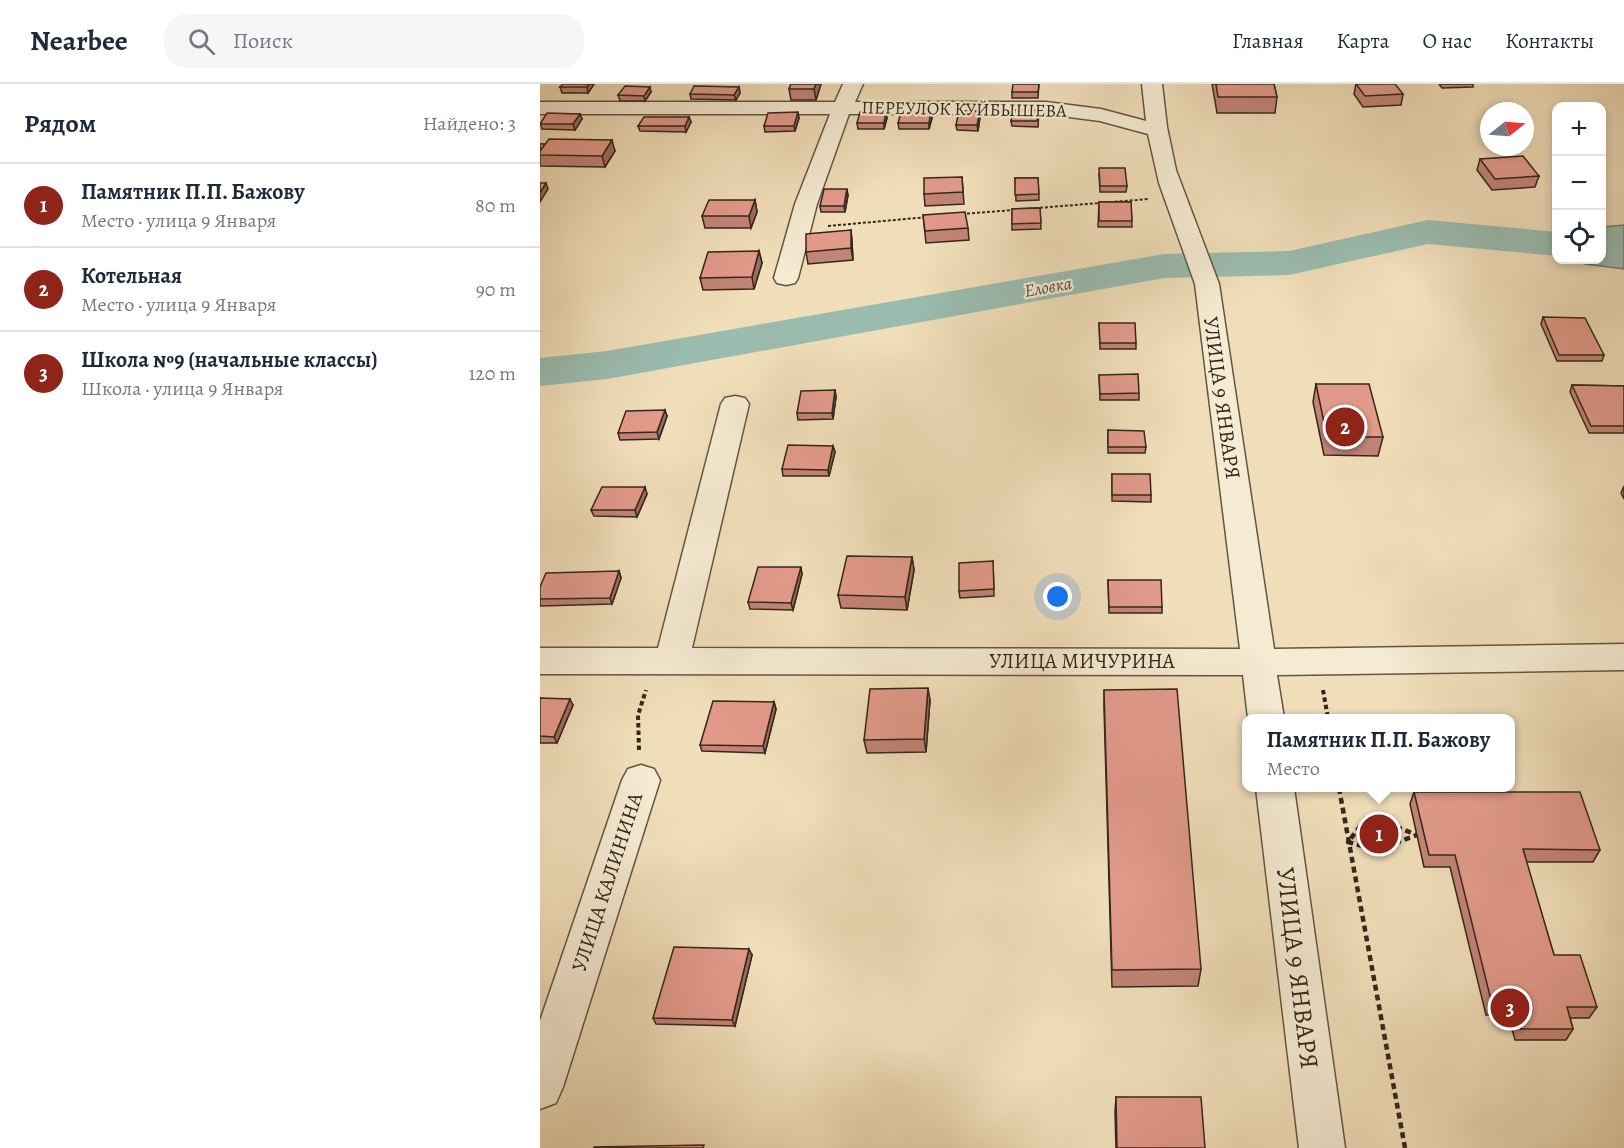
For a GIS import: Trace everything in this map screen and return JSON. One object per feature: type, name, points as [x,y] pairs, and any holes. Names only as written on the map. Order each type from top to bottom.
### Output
[{"type":"street","points":[[842,107],[853,84]]},
{"type":"street","name":"УЛИЦА 9 ЯНВАРЯ","points":[[1152,84],[1156,130],[1174,197],[1207,284],[1265,714]]},
{"type":"street","name":"ПЕРЕУЛОК КУЙБЫШЕВА","points":[[786,278],[797,230],[842,107]]},
{"type":"street","name":"ПЕРЕУЛОК КУЙБЫШЕВА","points":[[540,108],[1046,108],[1101,115],[1156,130]]},
{"type":"street","points":[[672,662],[735,404]]},
{"type":"street","name":"УЛИЦА МИЧУРИНА","points":[[540,661],[1258,661],[1624,657]]},
{"type":"street","name":"УЛИЦА КАЛИНИНА","points":[[540,1087],[641,780]]},
{"type":"street","name":"УЛИЦА 9 ЯНВАРЯ","points":[[1276,792],[1322,1148]]},
{"type":"path","points":[[960,214],[1174,197]]},
{"type":"path","points":[[797,230],[856,222],[936,216]]},
{"type":"path","name":"УЛИЦА КАЛИНИНА","points":[[641,780],[638,715],[649,682],[657,671],[672,662]]},
{"type":"path","points":[[1341,792],[1405,1148]]},
{"type":"path","points":[[1368,816],[1417,835],[1377,850],[1348,842],[1368,816]]},
{"type":"water","points":[[1624,225],[1624,269],[1585,264],[1606,264],[1606,227]]},
{"type":"building","points":[[563,84],[589,84],[587,87],[560,87]]},
{"type":"building","points":[[791,84],[816,84],[814,89],[789,89]]},
{"type":"building","points":[[1013,84],[1039,84],[1038,92],[1012,92]]},
{"type":"building","points":[[1216,84],[1274,84],[1277,97],[1218,97]]},
{"type":"building","points":[[1356,84],[1395,84],[1403,94],[1365,96]]},
{"type":"building","points":[[625,86],[650,87],[644,96],[618,95]]},
{"type":"building","points":[[694,86],[739,87],[734,95],[690,94]]},
{"type":"building","points":[[1013,110],[1039,110],[1037,121],[1011,121]]},
{"type":"building","points":[[959,111],[980,111],[977,125],[956,125]]},
{"type":"building","points":[[798,112],[794,126],[764,126],[768,113]]},
{"type":"building","points":[[860,112],[886,112],[884,123],[857,123]]},
{"type":"building","points":[[901,112],[931,112],[929,123],[898,123]]},
{"type":"building","points":[[547,113],[580,114],[573,124],[540,124]]},
{"type":"building","points":[[644,117],[689,117],[685,126],[638,126]]},
{"type":"building","points":[[549,139],[612,140],[602,156],[540,155],[540,151]]},
{"type":"building","points":[[1523,156],[1539,176],[1495,179],[1480,159]]},
{"type":"building","points":[[1099,168],[1125,168],[1127,186],[1100,186]]},
{"type":"building","points":[[962,177],[963,192],[924,194],[924,178]]},
{"type":"building","points":[[1015,178],[1038,178],[1039,194],[1015,195]]},
{"type":"building","points":[[540,183],[546,183],[540,193]]},
{"type":"building","points":[[824,189],[847,189],[844,206],[820,206]]},
{"type":"building","points":[[709,200],[755,200],[749,216],[702,216]]},
{"type":"building","points":[[1099,202],[1131,202],[1132,221],[1099,221]]},
{"type":"building","points":[[1040,208],[1041,223],[1012,224],[1012,209]]},
{"type":"building","points":[[965,212],[968,228],[925,231],[923,215]]},
{"type":"building","points":[[851,230],[851,248],[806,252],[806,234]]},
{"type":"building","points":[[759,251],[752,277],[700,278],[708,252]]},
{"type":"building","points":[[1543,317],[1585,318],[1604,355],[1559,355]]},
{"type":"building","points":[[1099,323],[1135,323],[1136,343],[1100,343]]},
{"type":"building","points":[[1138,374],[1139,393],[1100,394],[1099,375]]},
{"type":"building","points":[[1316,384],[1369,384],[1383,437],[1327,437]]},
{"type":"building","points":[[1572,385],[1624,386],[1624,426],[1591,426]]},
{"type":"building","points":[[835,390],[832,413],[797,413],[801,391]]},
{"type":"building","points":[[665,410],[657,432],[618,433],[626,411]]},
{"type":"building","points":[[1108,430],[1144,431],[1146,447],[1108,447]]},
{"type":"building","points":[[788,445],[833,446],[828,470],[782,469]]},
{"type":"building","points":[[1112,474],[1150,474],[1151,495],[1112,495]]},
{"type":"building","points":[[602,487],[645,487],[635,510],[591,510]]},
{"type":"building","points":[[847,556],[912,557],[905,597],[838,595]]},
{"type":"building","points":[[993,561],[994,589],[959,591],[959,563]]},
{"type":"building","points":[[758,567],[801,567],[791,603],[748,602]]},
{"type":"building","points":[[619,571],[610,598],[540,599],[540,587],[546,573]]},
{"type":"building","points":[[1108,580],[1161,580],[1162,607],[1109,607]]},
{"type":"building","points":[[928,688],[924,739],[864,740],[870,689]]},
{"type":"building","points":[[1177,689],[1201,969],[1112,970],[1104,690]]},
{"type":"building","points":[[540,698],[570,699],[554,737],[540,736]]},
{"type":"building","points":[[713,701],[774,702],[763,746],[700,745]]},
{"type":"building","points":[[1414,792],[1580,792],[1600,850],[1523,849],[1554,955],[1580,955],[1597,1007],[1567,1007],[1573,1029],[1521,1029],[1515,1004],[1492,1004],[1455,855],[1429,855]]},
{"type":"building","points":[[674,947],[749,949],[732,1020],[653,1018]]},
{"type":"building","points":[[1116,1097],[1201,1097],[1205,1148],[1117,1148]]},
{"type":"building","points":[[704,1145],[703,1148],[594,1148],[594,1147]]},
{"type":"waterway","name":"Еловка","points":[[540,372],[607,365],[1164,266],[1289,263],[1428,232],[1552,244]]},
{"type":"place","name":"Котельная","points":[[1345,427]]},
{"type":"place","name":"Памятник П.П. Бажову","points":[[1379,834]]},
{"type":"place","name":"Школа №9 (начальные классы)","points":[[1510,1008]]}]
